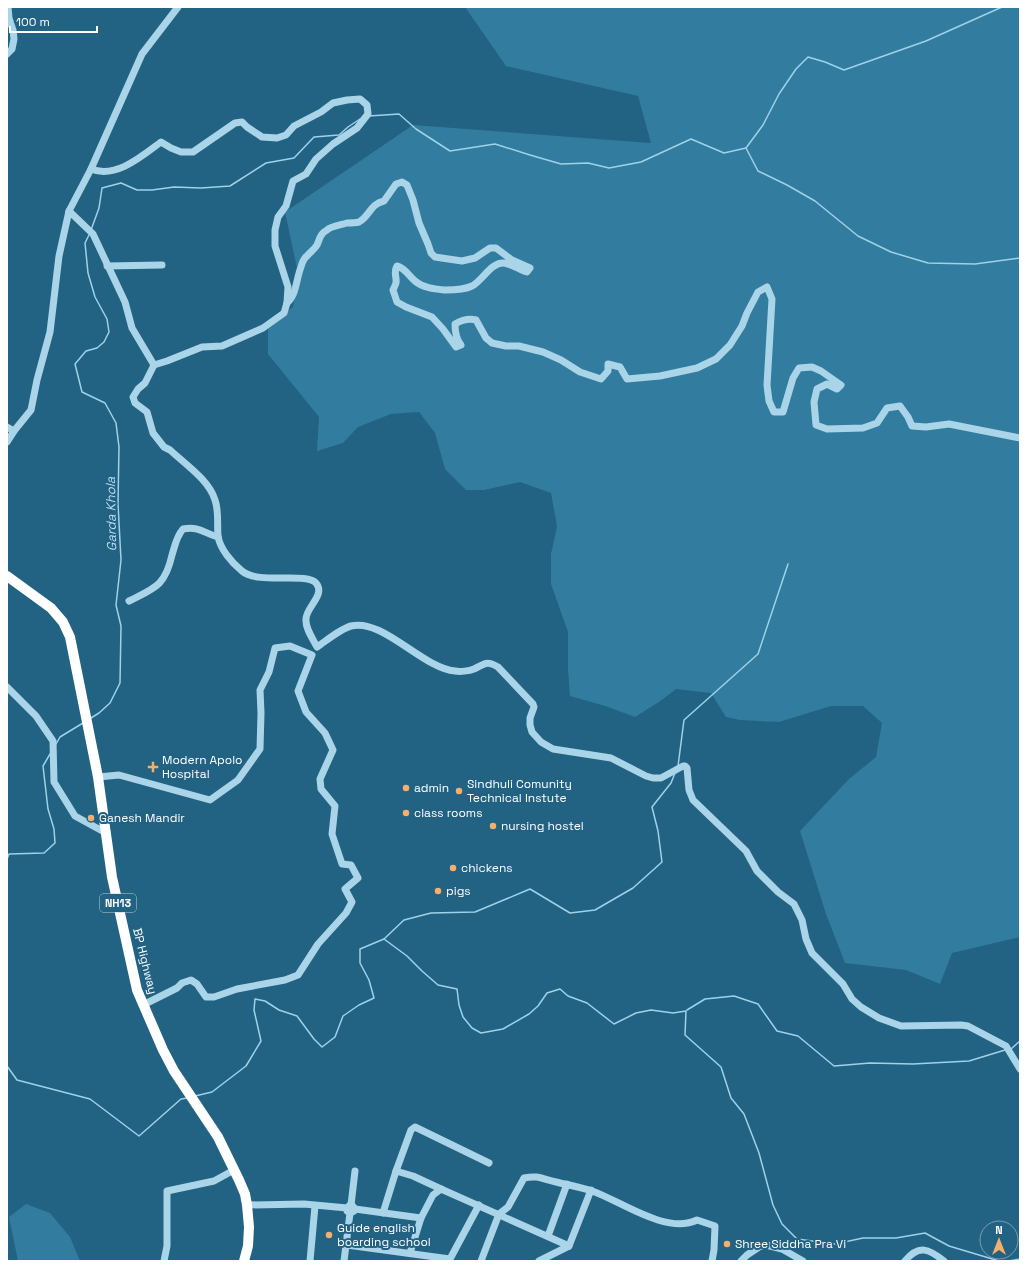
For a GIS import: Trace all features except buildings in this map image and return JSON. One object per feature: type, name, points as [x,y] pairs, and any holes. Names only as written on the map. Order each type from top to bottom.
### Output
[{"type":"highway","name":"BP Highway","points":[[7,576],[51,608],[63,622],[71,641],[98,777],[112,877],[137,990],[163,1050],[174,1071],[218,1137],[245,1194],[249,1227],[248,1246],[244,1261]]},
{"type":"street","points":[[7,54],[12,49],[14,39],[8,7]]},
{"type":"street","points":[[7,442],[10,429],[31,410],[37,380],[50,332],[59,256],[68,211],[91,169],[142,54],[178,7]]},
{"type":"street","points":[[91,169],[98,172],[108,172],[122,168],[161,142],[181,152],[193,152],[235,123],[242,122],[262,137],[277,138],[286,135],[294,126],[321,112],[333,103],[360,99],[367,105],[368,114],[365,120],[357,128],[333,144],[316,159],[306,174],[293,182],[286,206],[278,217],[275,230],[275,246],[288,287],[287,303],[284,312],[263,328],[222,346],[202,346],[154,365],[145,383],[138,389],[133,397],[135,403],[147,412],[152,433],[164,447],[170,450],[204,480],[215,499],[218,519],[218,537],[232,561],[243,572],[257,578],[299,578],[316,583],[318,590],[317,596],[307,612],[305,620],[317,647]]},
{"type":"street","points":[[287,303],[292,299],[300,268],[307,256],[313,251],[320,236],[328,229],[357,223],[364,219],[377,202],[384,201],[396,184],[402,182],[407,185],[413,200],[419,223],[431,253],[435,257],[462,261],[475,258],[490,248],[496,248],[512,260],[530,268],[527,272],[503,263],[495,265],[483,278],[471,286],[456,290],[444,290],[429,288],[416,282],[402,267],[397,266],[395,269],[396,282],[393,290],[397,302],[406,307],[432,316],[443,328],[456,347],[461,345],[455,331],[455,324],[469,318],[476,320],[486,338],[492,343],[506,346],[519,346],[543,352],[561,360],[580,372],[601,379],[608,371],[608,364],[620,367],[627,378],[660,376],[697,368],[716,359],[730,345],[742,326],[746,313],[758,292],[767,287],[772,299],[767,385],[769,400],[774,412],[783,412],[793,378],[800,368],[812,367],[821,370],[841,385],[837,389],[827,384],[817,389],[814,402],[816,425],[827,429],[863,428],[877,423],[887,408],[900,406],[908,417],[912,426],[926,427],[949,424],[1020,438]]},
{"type":"street","points":[[68,211],[93,234],[125,302],[132,328],[154,365]]},
{"type":"street","points":[[107,266],[162,265]]},
{"type":"street","points":[[129,601],[153,589],[161,581],[168,571],[175,543],[179,533],[183,529],[196,528],[218,537]]},
{"type":"street","points":[[143,1005],[177,988],[182,983],[191,980],[197,984],[206,997],[214,997],[236,989],[285,980],[298,975],[318,944],[346,913],[352,902],[345,889],[358,878],[351,865],[342,864],[332,834],[335,806],[321,789],[320,779],[333,750],[325,732],[306,712],[298,691],[312,655],[317,647],[350,626],[361,625],[378,629],[415,651],[436,666],[456,672],[473,669],[486,662],[492,663],[498,667],[533,704],[534,707],[530,718],[532,732],[542,742],[553,749],[611,758],[646,776],[653,778],[661,778],[685,766],[687,768],[689,790],[693,800],[746,851],[757,871],[778,892],[794,904],[802,920],[806,939],[812,953],[843,984],[852,999],[861,1007],[879,1018],[900,1026],[968,1026],[1006,1046],[1020,1069]]},
{"type":"street","points":[[98,777],[119,775],[210,800],[238,780],[260,749],[260,690],[269,672],[275,648],[290,646],[312,655]]},
{"type":"street","points":[[7,687],[36,716],[53,741],[54,782],[75,816],[106,833]]},
{"type":"street","points":[[383,1213],[411,1130],[415,1127],[489,1163]]},
{"type":"street","points":[[164,1261],[167,1246],[167,1191],[214,1181],[234,1170]]},
{"type":"street","points":[[344,1261],[355,1171]]},
{"type":"street","points":[[396,1171],[413,1176],[441,1190],[500,1214],[569,1246]]},
{"type":"street","points":[[481,1261],[500,1214],[508,1207],[524,1178],[532,1176],[591,1190],[622,1203],[645,1215],[668,1223],[690,1223],[697,1220],[716,1226],[712,1261]]},
{"type":"street","points":[[548,1236],[567,1184]]},
{"type":"street","points":[[410,1253],[421,1218],[433,1194],[441,1190]]},
{"type":"street","points":[[539,1261],[569,1246],[591,1190]]},
{"type":"street","points":[[247,1205],[304,1204],[421,1218]]},
{"type":"street","points":[[347,1245],[450,1259],[479,1205]]},
{"type":"street","points":[[310,1261],[315,1206]]},
{"type":"street","points":[[741,1261],[759,1247],[766,1245],[782,1249],[803,1261]]},
{"type":"street","points":[[905,1261],[919,1250],[928,1250],[944,1261]]},
{"type":"shaded area","points":[[465,7],[1020,7],[1020,937],[952,953],[940,984],[906,970],[845,963],[826,914],[800,831],[849,779],[876,757],[882,723],[863,706],[831,706],[779,722],[740,720],[726,717],[711,693],[676,689],[635,717],[605,706],[570,696],[568,632],[551,584],[551,554],[557,526],[551,493],[520,482],[484,490],[466,490],[445,469],[435,433],[419,412],[391,414],[358,427],[343,443],[317,451],[319,417],[268,354],[268,326],[293,307],[299,278],[285,212],[413,125],[651,143],[638,96],[506,66]]},
{"type":"shaded area","points":[[26,1204],[50,1213],[70,1237],[80,1261],[18,1261],[9,1217]]},
{"type":"waterway","points":[[369,116],[399,114],[416,129],[450,151],[495,144],[561,164],[588,163],[609,168],[641,162],[691,139],[724,153],[746,148],[763,125],[779,94],[796,69],[808,57],[844,70],[926,41],[1002,7]]},
{"type":"waterway","points":[[91,230],[99,208],[102,188],[121,183],[137,190],[152,190],[174,187],[201,188],[230,186],[266,163],[294,158],[314,137],[339,135],[360,119]]},
{"type":"waterway","points":[[746,148],[758,171],[815,201],[858,236],[891,252],[928,263],[975,264],[1020,258]]},
{"type":"waterway","name":"Garda Khola","points":[[89,235],[85,243],[88,273],[95,297],[107,319],[109,332],[104,342],[97,348],[86,351],[75,364],[82,392],[105,403],[116,423],[119,447],[118,504],[121,560],[116,605],[121,626],[120,683],[110,703],[91,718]]},
{"type":"waterway","points":[[678,766],[684,720],[758,654],[788,564]]},
{"type":"waterway","name":"Garda Khola","points":[[56,744],[60,737],[83,723]]},
{"type":"waterway","name":"Garda Khola","points":[[7,859],[9,854],[44,853],[55,843],[54,829],[48,809],[43,766],[50,754]]},
{"type":"waterway","points":[[195,1096],[212,1092],[246,1066],[261,1041],[254,1010],[255,999],[265,1001],[279,1010],[297,1016],[314,1039],[322,1047],[335,1037],[343,1016],[359,1005],[374,998],[369,980],[360,963],[360,949],[384,939],[404,920],[431,913],[475,912],[530,889],[570,913],[595,910],[633,888],[662,862],[658,831],[652,807],[671,783],[675,773]]},
{"type":"waterway","points":[[384,939],[407,956],[438,985],[457,989],[459,1005],[463,1017],[472,1028],[481,1033],[503,1029],[529,1014],[538,1006],[547,993],[560,989],[568,996],[587,1003],[614,1024],[636,1013],[651,1010],[673,1013],[686,1011],[685,1035],[721,1067],[731,1098],[744,1114],[759,1153],[773,1205],[782,1224],[797,1239],[835,1244],[863,1238],[896,1238],[925,1233],[949,1246],[999,1261]]},
{"type":"waterway","points":[[687,1010],[705,999],[734,996],[758,1004],[777,1031],[798,1036],[834,1066],[870,1063],[913,1064],[969,1061],[1005,1050]]},
{"type":"waterway","points":[[1011,1049],[1020,1041]]},
{"type":"waterway","points":[[7,1066],[17,1080],[90,1099],[139,1136],[181,1099],[188,1098]]},
{"type":"waterway","points":[[1009,1261],[1020,1259]]},
{"type":"place","name":"Modern Apolo Hospital","points":[[153,767]]},
{"type":"place","name":"admin","points":[[406,788]]},
{"type":"place","name":"Sindhuli Comunity Technical Instute","points":[[459,791]]},
{"type":"place","name":"class rooms","points":[[406,813]]},
{"type":"place","name":"Ganesh Mandir","points":[[91,818]]},
{"type":"place","name":"nursing hostel","points":[[493,826]]},
{"type":"place","name":"chickens","points":[[453,868]]},
{"type":"place","name":"pigs","points":[[438,891]]},
{"type":"place","name":"Guide english boarding school","points":[[329,1235]]},
{"type":"place","name":"Shree Siddha Pra Vi","points":[[727,1244]]}]
